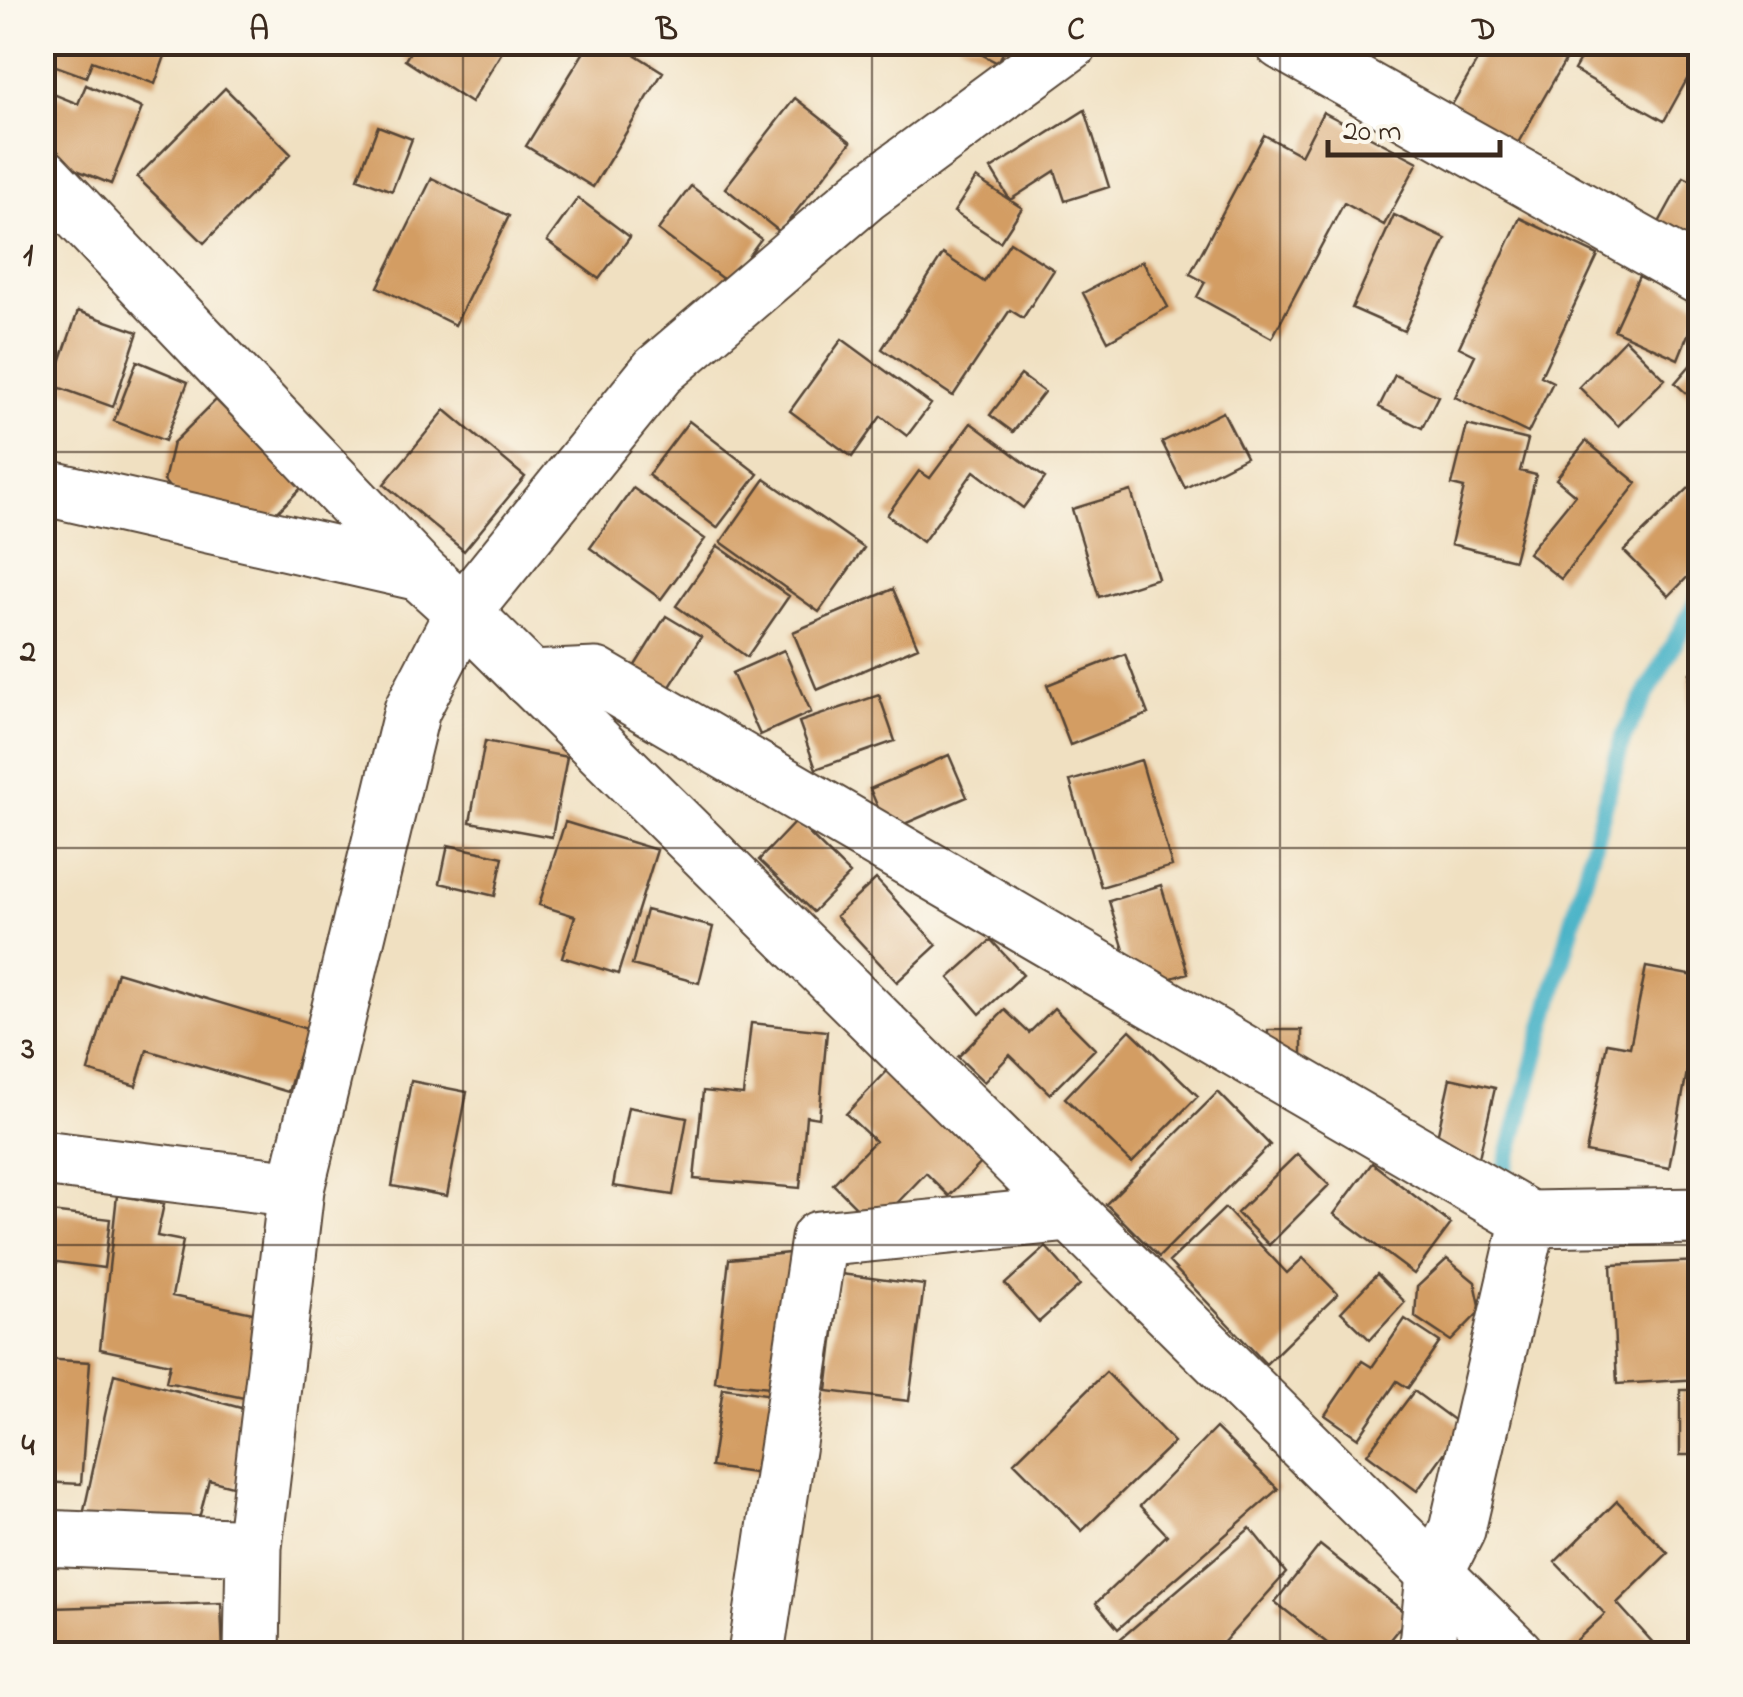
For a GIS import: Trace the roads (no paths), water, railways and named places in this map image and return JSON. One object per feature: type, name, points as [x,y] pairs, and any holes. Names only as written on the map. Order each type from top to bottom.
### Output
[{"type":"street","points":[[252,1654],[254,1547],[296,1189],[412,710],[463,612],[658,370],[866,194],[1071,42]]},
{"type":"street","points":[[1282,42],[1700,277]]},
{"type":"street","points":[[42,176],[420,574],[530,678],[1516,1654]]},
{"type":"street","points":[[42,487],[420,574]]},
{"type":"street","points":[[530,678],[596,676],[1529,1220],[1700,1216]]},
{"type":"street","points":[[42,1158],[296,1189]]},
{"type":"street","points":[[756,1654],[819,1238],[1070,1214]]},
{"type":"street","points":[[1426,1654],[1434,1575],[1457,1530],[1529,1220]]},
{"type":"street","points":[[42,1538],[254,1547]]},
{"type":"waterway","points":[[1503,1195],[1501,1185],[1623,737],[1700,596]]}]
